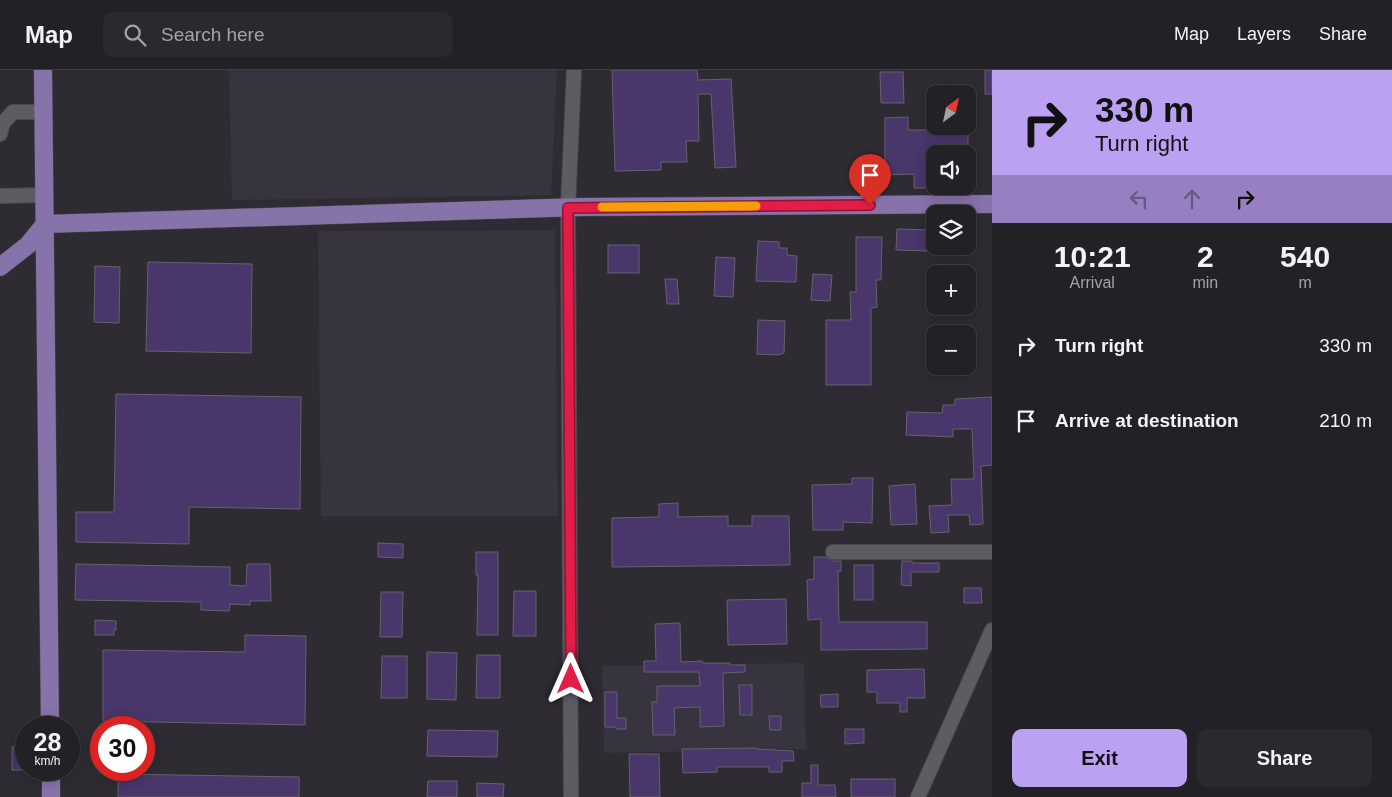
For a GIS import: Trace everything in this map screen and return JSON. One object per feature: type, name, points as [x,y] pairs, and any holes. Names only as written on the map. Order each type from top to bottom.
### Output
[{"type":"main road","points":[[43,70],[50,716]]},
{"type":"main road","points":[[0,267],[28,245],[45,224],[568,208],[992,204]]},
{"type":"main road","points":[[51,781],[51,797]]},
{"type":"street","points":[[572,797],[568,208],[574,70]]},
{"type":"street","points":[[0,134],[3,123],[13,112],[43,112]]},
{"type":"street","points":[[0,196],[45,195]]},
{"type":"street","points":[[833,552],[992,552]]},
{"type":"street","points":[[918,797],[992,630]]},
{"type":"shaded area","points":[[229,70],[557,70],[551,195],[232,200]]},
{"type":"shaded area","points":[[555,230],[558,516],[321,516],[318,231]]},
{"type":"shaded area","points":[[804,663],[806,749],[604,753],[602,666]]},
{"type":"building","points":[[612,70],[697,70],[698,80],[731,79],[736,167],[715,168],[711,94],[698,94],[699,141],[686,141],[687,162],[661,162],[661,170],[615,171]]},
{"type":"building","points":[[985,70],[992,70],[992,94],[985,94]]},
{"type":"building","points":[[880,72],[903,72],[904,103],[881,103]]},
{"type":"building","points":[[908,117],[908,130],[926,130],[926,135],[968,135],[968,145],[926,145],[926,188],[914,188],[914,174],[885,175],[885,118]]},
{"type":"building","points":[[897,229],[926,230],[926,251],[896,250]]},
{"type":"building","points":[[856,237],[882,237],[881,280],[876,280],[877,307],[871,308],[871,385],[826,385],[826,320],[851,320],[850,292],[856,292]]},
{"type":"building","points":[[758,241],[779,242],[779,248],[787,248],[787,255],[797,256],[796,282],[756,281]]},
{"type":"building","points":[[608,245],[639,245],[639,273],[608,273]]},
{"type":"building","points":[[716,257],[735,258],[733,297],[714,296]]},
{"type":"building","points":[[148,262],[252,264],[251,353],[146,351]]},
{"type":"building","points":[[95,266],[120,267],[119,323],[94,322]]},
{"type":"building","points":[[813,274],[832,275],[830,301],[811,300]]},
{"type":"building","points":[[665,279],[677,279],[679,304],[667,304]]},
{"type":"building","points":[[758,320],[785,321],[784,353],[778,355],[757,354]]},
{"type":"building","points":[[116,394],[301,397],[300,509],[189,507],[189,544],[76,542],[76,512],[114,512]]},
{"type":"building","points":[[992,397],[992,465],[981,466],[983,524],[970,525],[969,515],[948,515],[949,532],[931,533],[929,506],[952,505],[951,479],[974,479],[972,429],[953,429],[953,437],[906,435],[907,412],[942,413],[943,405],[955,405],[955,399]]},
{"type":"building","points":[[852,478],[873,478],[872,523],[843,522],[843,530],[813,530],[812,485],[852,484]]},
{"type":"building","points":[[915,484],[917,524],[891,525],[889,486]]},
{"type":"building","points":[[678,503],[678,517],[728,516],[728,526],[752,526],[752,516],[789,516],[790,565],[612,567],[612,518],[659,517],[659,504]]},
{"type":"building","points":[[378,543],[403,544],[403,558],[378,557]]},
{"type":"building","points":[[476,552],[498,552],[498,635],[477,635],[478,575],[476,575]]},
{"type":"building","points":[[814,557],[826,557],[833,561],[841,561],[841,571],[838,571],[839,622],[927,622],[927,649],[821,650],[821,619],[808,620],[807,580],[814,579]]},
{"type":"building","points":[[902,561],[939,563],[939,572],[911,572],[911,586],[901,585]]},
{"type":"building","points":[[76,564],[230,567],[230,585],[246,586],[247,564],[270,564],[271,601],[250,601],[250,605],[230,604],[229,611],[201,610],[201,602],[75,600]]},
{"type":"building","points":[[854,565],[873,565],[873,600],[854,600]]},
{"type":"building","points":[[964,588],[981,588],[982,603],[964,603]]},
{"type":"building","points":[[514,591],[536,591],[536,636],[513,636]]},
{"type":"building","points":[[381,592],[403,592],[402,637],[380,637]]},
{"type":"building","points":[[786,599],[787,644],[728,645],[727,600]]},
{"type":"building","points":[[95,620],[116,621],[114,635],[95,635]]},
{"type":"building","points":[[680,623],[681,662],[702,661],[703,663],[745,665],[745,672],[723,673],[724,726],[700,727],[700,707],[674,708],[675,735],[653,735],[652,702],[657,702],[657,686],[700,686],[699,672],[644,672],[644,661],[656,661],[655,624]]},
{"type":"building","points":[[245,635],[306,636],[305,725],[155,722],[155,716],[103,716],[103,650],[245,652]]},
{"type":"building","points":[[427,652],[457,653],[456,700],[427,699]]},
{"type":"building","points":[[477,655],[500,655],[500,698],[476,698]]},
{"type":"building","points":[[382,656],[407,656],[407,698],[381,698]]},
{"type":"building","points":[[924,669],[925,698],[907,698],[907,712],[900,712],[900,703],[877,703],[877,692],[867,692],[867,670]]},
{"type":"building","points":[[739,685],[752,685],[752,715],[740,715]]},
{"type":"building","points":[[605,692],[617,692],[617,718],[626,718],[626,729],[605,727]]},
{"type":"building","points":[[838,694],[838,707],[821,707],[820,695]]},
{"type":"building","points":[[769,716],[781,716],[781,730],[770,730]]},
{"type":"building","points":[[845,729],[864,729],[864,743],[845,744]]},
{"type":"building","points":[[428,730],[498,731],[497,757],[427,756]]},
{"type":"building","points":[[12,747],[15,747],[15,770],[12,770]]},
{"type":"building","points":[[757,748],[793,751],[794,761],[782,761],[782,772],[769,772],[769,767],[717,767],[717,772],[683,773],[682,749]]},
{"type":"building","points":[[629,754],[659,754],[660,797],[630,797]]},
{"type":"building","points":[[811,765],[818,765],[818,785],[835,785],[836,797],[802,797],[802,783],[811,783]]},
{"type":"building","points":[[155,775],[299,777],[299,797],[118,797],[118,781],[155,781]]},
{"type":"building","points":[[851,779],[895,779],[895,797],[851,797]]},
{"type":"building","points":[[428,781],[457,781],[457,797],[427,797]]},
{"type":"building","points":[[477,783],[504,784],[503,797],[477,797]]},
{"type":"slow traffic","points":[[602,207],[756,206]]},
{"type":"route","points":[[571,679],[568,208],[870,205]]}]
